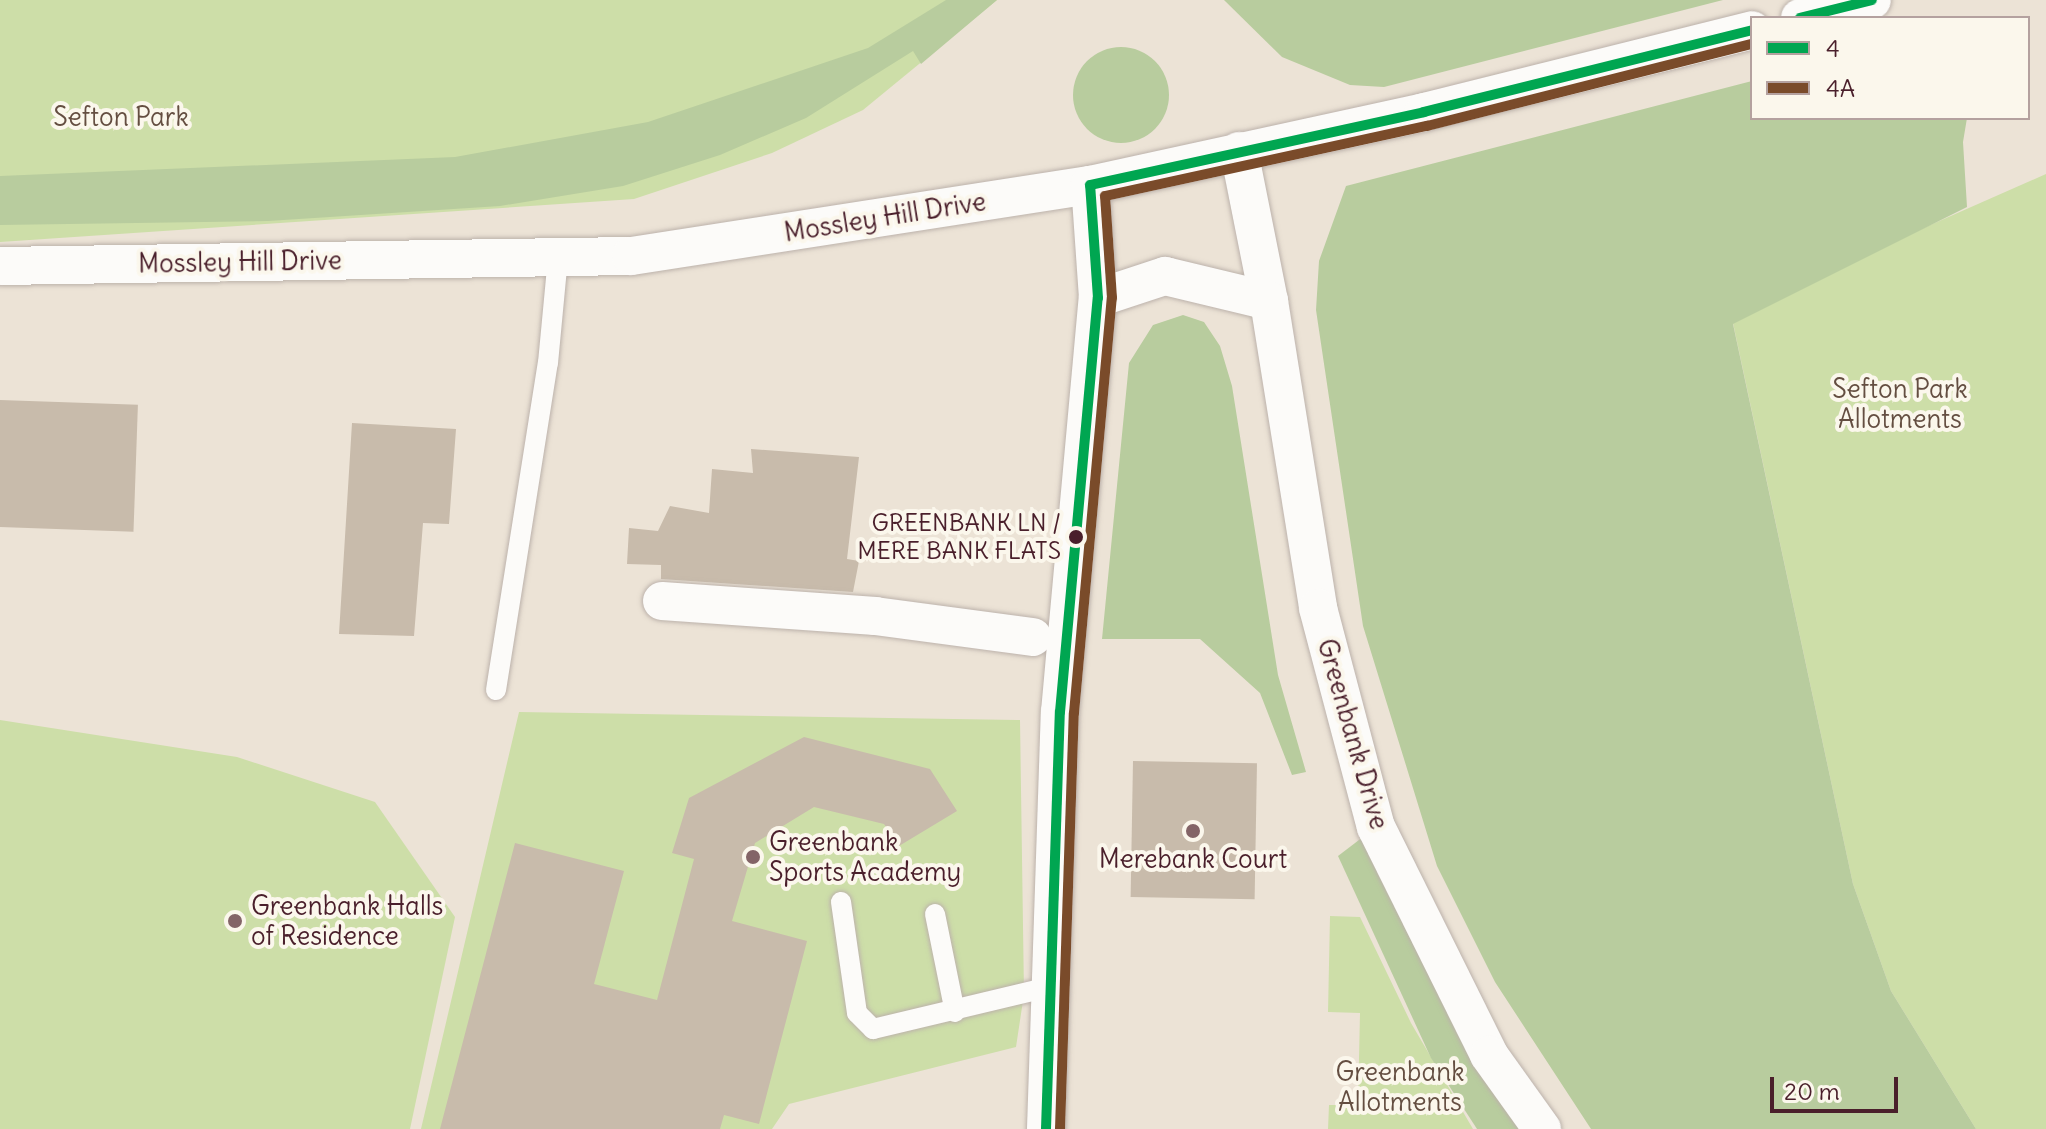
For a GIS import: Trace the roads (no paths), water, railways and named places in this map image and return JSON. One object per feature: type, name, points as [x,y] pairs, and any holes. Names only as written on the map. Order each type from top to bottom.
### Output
[{"type":"street","points":[[1808,16],[1872,0]]},
{"type":"street","name":"Mossley Hill Drive","points":[[0,266],[631,256],[1090,185],[1424,112],[1750,30]]},
{"type":"street","name":"Greenbank Drive","points":[[1239,151],[1269,301],[1318,608],[1376,827],[1489,1055],[1542,1129]]},
{"type":"street","points":[[1046,1129],[1060,712],[1071,642],[1098,298],[1090,185]]},
{"type":"street","points":[[1098,298],[1165,276],[1269,301]]},
{"type":"street","points":[[662,601],[875,616],[1033,637]]},
{"type":"lane","points":[[496,690],[548,363],[558,257]]},
{"type":"lane","points":[[1033,637],[1071,642]]},
{"type":"lane","points":[[841,902],[857,1013],[873,1029],[955,1012],[1049,987]]},
{"type":"lane","points":[[935,914],[955,1012]]},
{"type":"place","name":"GREENBANK LN / MERE BANK FLATS","points":[[1076,537]]},
{"type":"place","name":"Merebank Court","points":[[1193,831]]},
{"type":"place","name":"Greenbank Sports Academy","points":[[753,857]]},
{"type":"place","name":"Greenbank Halls of Residence","points":[[235,921]]},
{"type":"park label","name":"Sefton Park","points":[[121,117]]},
{"type":"park label","name":"Sefton Park Allotments","points":[[1900,404]]},
{"type":"park label","name":"Greenbank Allotments","points":[[1400,1087]]}]
